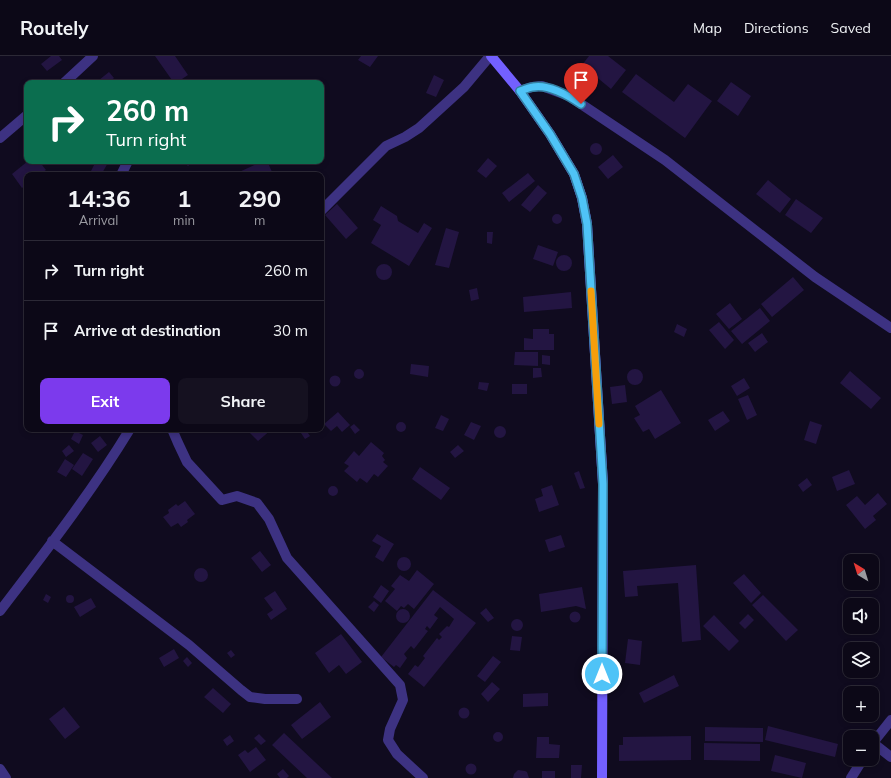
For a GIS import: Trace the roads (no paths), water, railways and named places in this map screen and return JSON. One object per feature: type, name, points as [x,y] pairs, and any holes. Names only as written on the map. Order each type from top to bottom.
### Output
[{"type":"street","points":[[69,80],[93,56]]},
{"type":"street","points":[[324,208],[386,146],[406,137],[419,128],[464,87],[490,56],[520,91],[550,134],[574,174],[582,198],[587,224],[603,484],[602,778]]},
{"type":"street","points":[[520,91],[532,87],[542,86],[569,96],[665,160],[815,277],[891,328]]},
{"type":"street","points":[[0,138],[24,118]]},
{"type":"street","points":[[0,611],[52,542],[128,432]]},
{"type":"street","points":[[173,432],[185,458],[222,500],[238,496],[256,503],[269,519],[287,558],[400,685],[403,700],[390,729],[388,740],[397,754],[423,778]]},
{"type":"street","points":[[52,542],[189,645],[250,697],[265,699],[297,699]]},
{"type":"street","points":[[879,735],[891,720]]},
{"type":"street","points":[[879,749],[891,757]]},
{"type":"street","points":[[851,778],[859,766]]},
{"type":"street","points":[[0,769],[6,778]]}]
